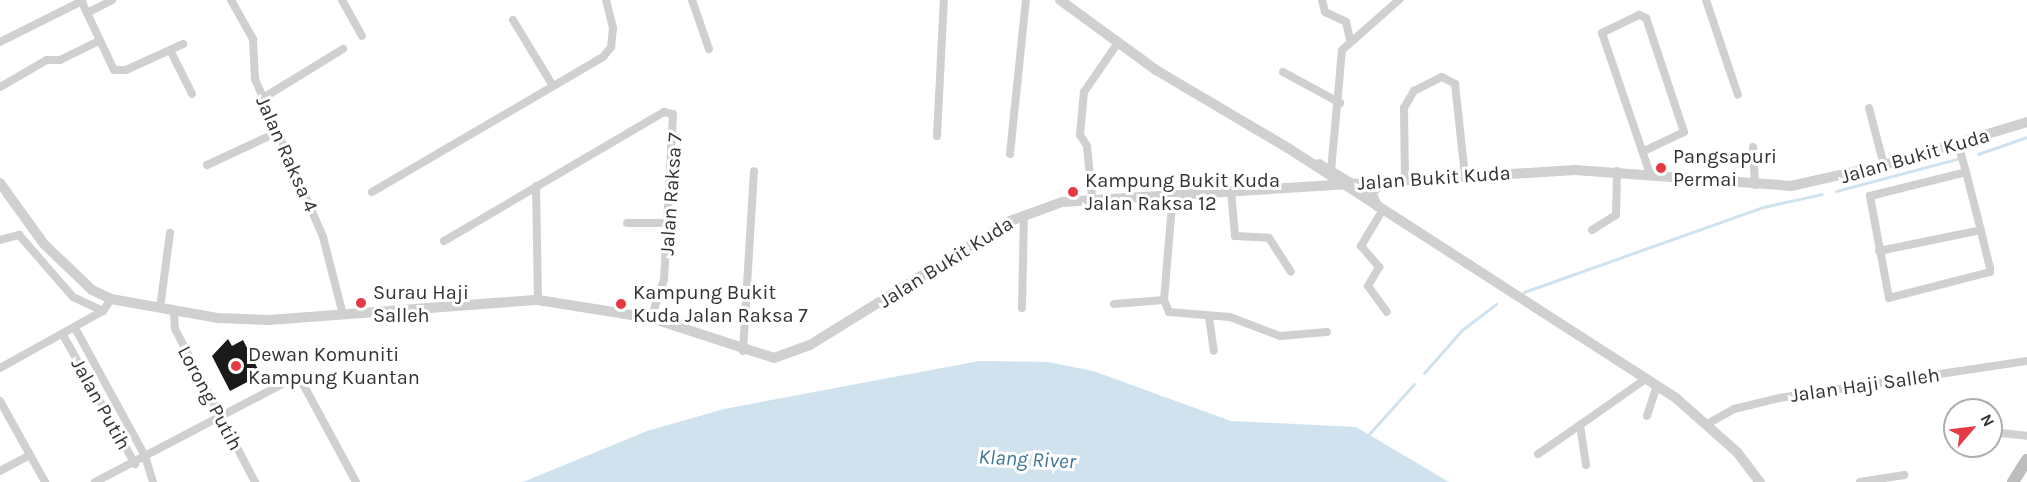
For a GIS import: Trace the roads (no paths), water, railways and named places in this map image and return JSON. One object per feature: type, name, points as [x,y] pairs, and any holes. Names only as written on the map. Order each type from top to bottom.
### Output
[{"type":"main road","points":[[2013,482],[2027,460]]},
{"type":"street","points":[[87,14],[112,0]]},
{"type":"street","name":"Jalan Raksa 4","points":[[231,0],[258,52],[255,80],[323,237],[342,311]]},
{"type":"street","points":[[342,0],[362,36]]},
{"type":"street","points":[[372,192],[553,86],[611,47],[611,8],[606,0]]},
{"type":"street","points":[[692,0],[709,49]]},
{"type":"street","points":[[937,136],[944,0]]},
{"type":"street","points":[[1010,154],[1025,0]]},
{"type":"street","points":[[1060,0],[1117,44],[1350,183],[1381,210]]},
{"type":"street","points":[[1322,0],[1325,12],[1346,22],[1350,39],[1338,63],[1340,104],[1331,171]]},
{"type":"street","points":[[1350,39],[1362,35],[1399,0]]},
{"type":"street","points":[[1706,0],[1738,95]]},
{"type":"street","points":[[0,42],[81,1],[111,66],[126,70],[183,44]]},
{"type":"street","points":[[1644,151],[1684,132],[1646,18],[1639,15],[1602,33],[1650,174]]},
{"type":"street","points":[[513,20],[553,86]]},
{"type":"street","points":[[0,87],[46,60],[60,60],[99,41]]},
{"type":"street","points":[[1092,197],[1087,146],[1080,135],[1084,92],[1117,44]]},
{"type":"street","points":[[170,50],[192,94]]},
{"type":"street","points":[[263,98],[343,50]]},
{"type":"street","points":[[1283,72],[1340,104]]},
{"type":"street","points":[[1405,180],[1404,108],[1414,91],[1442,77],[1455,84],[1465,176]]},
{"type":"street","points":[[1869,108],[1884,165]]},
{"type":"street","name":"Jalan Raksa 7","points":[[536,186],[664,112],[676,119],[664,280],[651,318]]},
{"type":"street","name":"Jalan Bukit Kuda","points":[[0,183],[44,244],[92,290],[111,299],[174,311],[269,320],[342,311],[538,300],[651,318],[743,351],[774,358],[810,345],[1023,215],[1092,197],[1465,176],[1617,171],[1791,186],[1884,165],[2027,123]]},
{"type":"street","points":[[207,165],[278,132]]},
{"type":"street","points":[[1958,144],[1966,172],[1981,230],[1990,268],[1986,275],[1889,298],[1879,251],[1872,195],[1966,172]]},
{"type":"street","points":[[1754,147],[1755,184]]},
{"type":"street","points":[[1292,150],[1338,184],[1644,380],[1707,424],[1760,482]]},
{"type":"street","points":[[1305,160],[1314,176],[1306,185]]},
{"type":"street","points":[[743,351],[754,171]]},
{"type":"street","points":[[1592,230],[1616,215],[1617,171]]},
{"type":"street","points":[[1381,210],[1371,192],[1387,182]]},
{"type":"street","points":[[444,241],[536,186],[538,300]]},
{"type":"street","points":[[1232,190],[1235,236],[1269,238],[1291,272]]},
{"type":"street","points":[[1173,193],[1164,300],[1169,312],[1230,317],[1280,336],[1327,332]]},
{"type":"street","points":[[1381,210],[1361,246],[1379,267],[1368,286],[1387,312]]},
{"type":"street","points":[[1022,308],[1023,215]]},
{"type":"street","points":[[627,222],[668,223]]},
{"type":"street","points":[[1879,251],[1981,230]]},
{"type":"street","points":[[160,308],[170,233]]},
{"type":"street","points":[[0,240],[16,234],[73,297],[103,311]]},
{"type":"street","points":[[0,368],[103,311],[111,299]]},
{"type":"street","points":[[1113,304],[1164,300]]},
{"type":"street","name":"Lorong Putih","points":[[174,311],[175,329],[255,482]]},
{"type":"street","points":[[1209,317],[1214,351]]},
{"type":"street","name":"Jalan Putih","points":[[75,328],[146,456],[144,466],[153,482]]},
{"type":"street","name":"Jalan Putih","points":[[63,334],[132,463],[144,466]]},
{"type":"street","name":"Jalan Haji Salleh","points":[[1707,424],[1734,409],[1779,398],[2027,361]]},
{"type":"street","points":[[95,482],[287,380],[303,384],[356,482]]},
{"type":"street","points":[[1538,454],[1644,380]]},
{"type":"street","points":[[1647,416],[1656,388]]},
{"type":"street","points":[[0,401],[45,482]]},
{"type":"street","points":[[1580,425],[1586,465]]},
{"type":"street","points":[[2003,433],[2027,436]]},
{"type":"street","points":[[0,471],[30,455]]},
{"type":"street","points":[[1860,482],[1904,475]]},
{"type":"water","name":"Klang River","points":[[979,361],[1048,362],[1093,371],[1231,421],[1356,427],[1449,482],[523,482],[647,431],[724,409]]},
{"type":"waterway","points":[[1978,154],[2027,137]]},
{"type":"waterway","points":[[1836,191],[1960,158]]},
{"type":"waterway","points":[[1524,292],[1763,207],[1822,194]]},
{"type":"waterway","points":[[1424,373],[1462,330],[1496,304]]},
{"type":"waterway","points":[[1369,434],[1414,384]]},
{"type":"place","name":"Pangsapuri Permai","points":[[1661,168]]},
{"type":"place","name":"Kampung Bukit Kuda Jalan Raksa 12","points":[[1073,192]]},
{"type":"place","name":"Surau Haji Salleh","points":[[361,303]]},
{"type":"place","name":"Kampung Bukit Kuda Jalan Raksa 7","points":[[621,304]]},
{"type":"place","name":"Dewan Komuniti Kampung Kuantan","points":[[236,366]]}]
